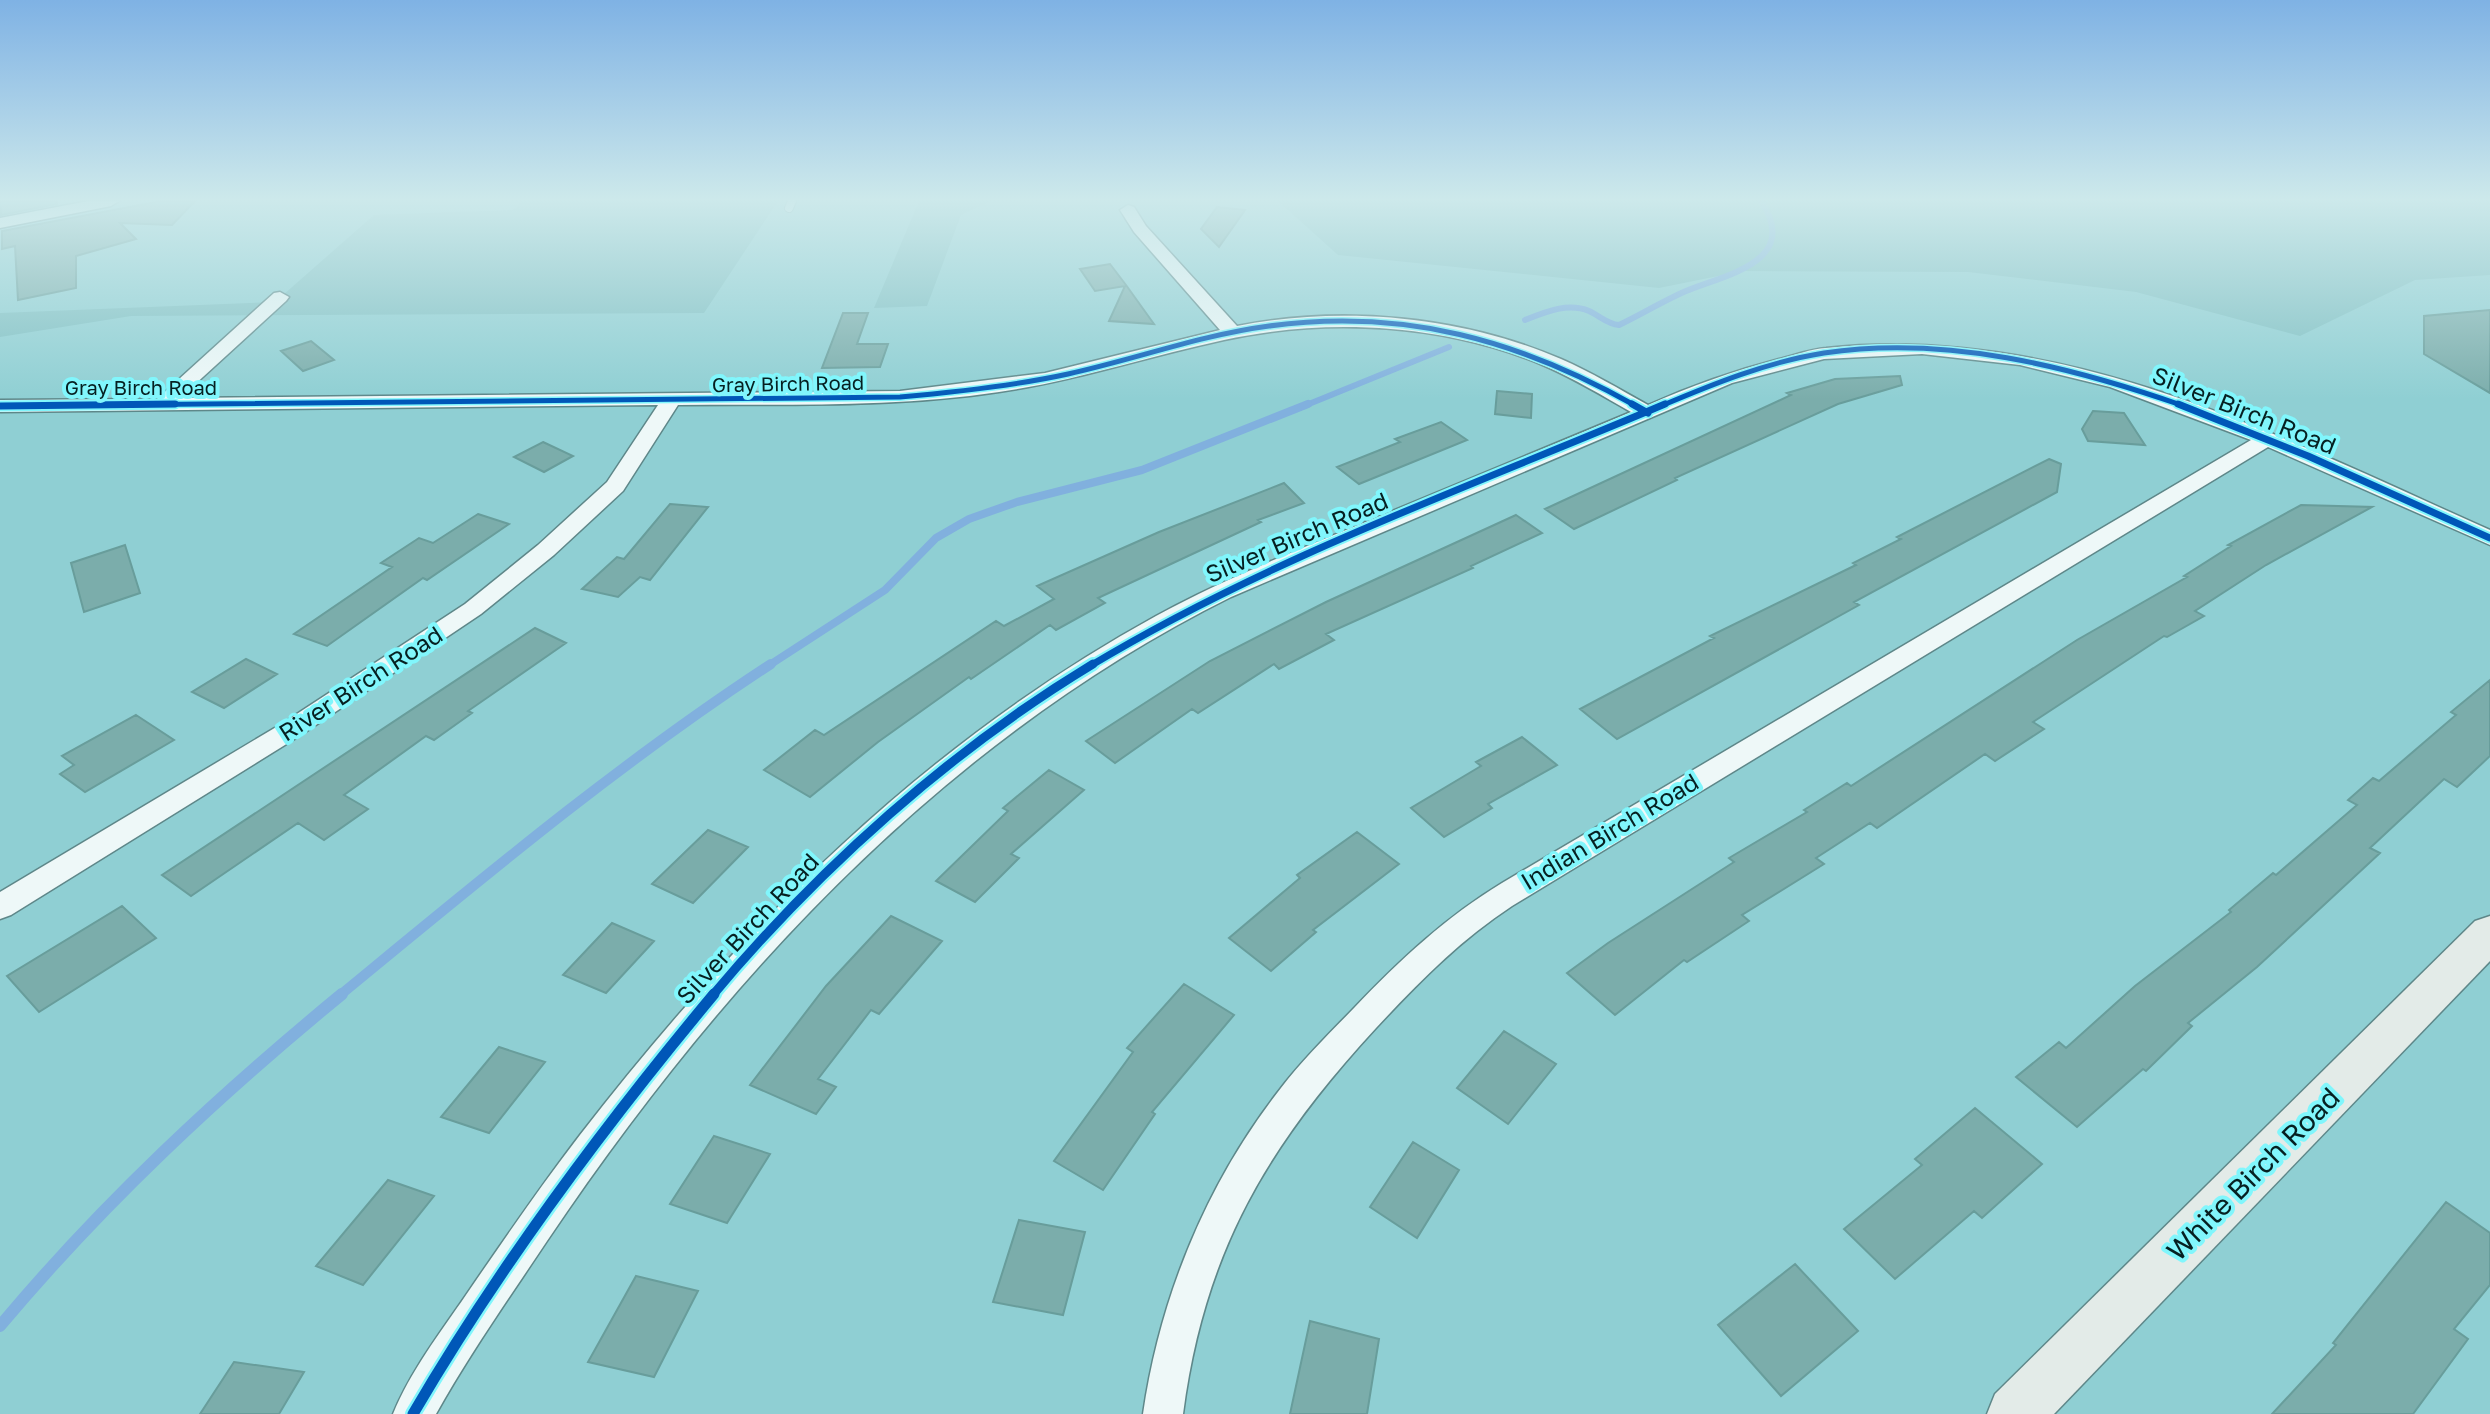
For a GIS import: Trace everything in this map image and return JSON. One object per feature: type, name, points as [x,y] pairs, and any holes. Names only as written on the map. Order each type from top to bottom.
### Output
[{"type":"street","points":[[1174,267],[1233,333]]},
{"type":"street","points":[[161,405],[280,297]]},
{"type":"street","name":"Gray Birch Road","points":[[0,406],[872,399],[955,393],[1065,375],[1269,326],[1344,321],[1466,335],[1541,357],[1648,413]]},
{"type":"street","name":"Silver Birch Road","points":[[413,1414],[454,1347],[580,1160],[677,1034],[824,876],[957,759],[1106,654],[1231,587],[1725,379],[1781,360],[1841,350],[1915,348],[1997,355],[2086,373],[2170,400],[2490,538]]},
{"type":"street","name":"River Birch Road","points":[[0,907],[292,729],[473,609],[606,496],[642,448],[671,401]]},
{"type":"street","name":"Indian Birch Road","points":[[1163,1414],[1174,1340],[1185,1304],[1230,1198],[1284,1110],[1314,1074],[1433,949],[1470,919],[1531,880],[2265,440]]},
{"type":"street","name":"White Birch Road","points":[[2015,1414],[2490,933]]},
{"type":"green space","points":[[315,267],[734,267],[704,313],[131,316],[0,337],[0,313],[275,302]]},
{"type":"green space","points":[[891,267],[942,267],[927,306],[874,308]]},
{"type":"green space","points":[[1455,267],[2490,267],[2490,275],[2415,280],[2300,336],[2136,292],[1968,272],[1743,271],[1659,288]]},
{"type":"building","points":[[16,267],[76,267],[76,288],[18,300]]},
{"type":"building","points":[[1112,267],[1154,324],[1109,321],[1125,286],[1095,291],[1080,269]]},
{"type":"building","points":[[2490,310],[2490,393],[2424,354],[2424,316]]},
{"type":"building","points":[[843,313],[868,313],[857,344],[888,344],[880,367],[822,368]]},
{"type":"building","points":[[311,341],[334,360],[303,371],[281,351]]},
{"type":"building","points":[[1900,376],[1902,385],[1838,404],[1675,478],[1677,480],[1574,529],[1545,509],[1791,395],[1787,393],[1835,379]]},
{"type":"building","points":[[1497,391],[1532,394],[1531,418],[1495,414]]},
{"type":"building","points":[[2093,411],[2124,413],[2145,445],[2088,441],[2082,429]]},
{"type":"building","points":[[1441,422],[1467,440],[1359,484],[1337,467],[1400,442],[1395,439]]},
{"type":"building","points":[[543,442],[573,456],[544,472],[514,457]]},
{"type":"building","points":[[2049,459],[2061,464],[2057,492],[1854,602],[1859,605],[1617,739],[1580,709],[1714,638],[1710,636],[1856,565],[1853,563],[1901,539],[1897,537]]},
{"type":"building","points":[[1284,483],[1304,503],[1258,520],[1261,522],[1098,598],[1105,603],[1056,630],[1050,625],[971,679],[969,677],[878,742],[810,797],[764,770],[815,730],[824,735],[996,621],[1004,626],[1054,599],[1037,586],[1159,532]]},
{"type":"building","points":[[670,504],[708,507],[650,580],[640,577],[618,597],[582,589],[617,557],[624,559]]},
{"type":"building","points":[[2301,505],[2372,507],[2266,565],[2195,611],[2204,616],[2164,636],[2033,722],[2044,729],[1995,761],[1985,754],[1877,828],[1870,823],[1816,858],[1824,864],[1742,915],[1749,921],[1687,962],[1684,960],[1615,1015],[1567,973],[1734,862],[1729,858],[1807,812],[1804,810],[1847,783],[1851,786],[2077,640],[2187,577],[2184,576],[2231,546],[2228,545]]},
{"type":"building","points":[[478,514],[509,524],[427,580],[423,578],[327,646],[294,634],[392,567],[381,563],[419,538],[433,543]]},
{"type":"building","points":[[1516,515],[1542,533],[1471,566],[1473,568],[1326,634],[1334,640],[1279,669],[1274,664],[1198,713],[1192,709],[1115,763],[1086,741],[1210,661],[1326,602]]},
{"type":"building","points":[[125,545],[140,593],[84,612],[71,563]]},
{"type":"building","points":[[535,628],[566,643],[468,711],[472,713],[434,740],[426,736],[344,795],[368,809],[324,840],[298,823],[191,896],[162,875]]},
{"type":"building","points":[[246,659],[277,674],[224,708],[192,692]]},
{"type":"building","points":[[2490,680],[2490,756],[2457,787],[2444,779],[2370,848],[2380,853],[2257,967],[2188,1023],[2192,1026],[2146,1071],[2143,1069],[2077,1127],[2016,1077],[2059,1042],[2066,1048],[2135,986],[2231,912],[2229,910],[2273,873],[2276,875],[2357,805],[2348,800],[2373,778],[2379,781],[2456,715],[2451,712]]},
{"type":"building","points":[[136,715],[174,740],[85,792],[60,774],[74,765],[62,756]]},
{"type":"building","points":[[1522,737],[1557,765],[1488,804],[1492,808],[1444,837],[1411,808],[1481,766],[1476,762]]},
{"type":"building","points":[[1049,770],[1084,790],[1011,854],[1019,858],[975,902],[936,881],[1008,811],[1003,808]]},
{"type":"building","points":[[708,830],[748,847],[693,903],[652,884]]},
{"type":"building","points":[[1357,832],[1399,864],[1313,930],[1316,932],[1271,971],[1229,938],[1300,878],[1297,875]]},
{"type":"building","points":[[122,906],[156,938],[39,1012],[7,976]]},
{"type":"building","points":[[891,916],[942,941],[879,1014],[871,1010],[818,1079],[836,1087],[816,1114],[750,1085],[826,986]]},
{"type":"building","points":[[612,923],[654,941],[606,993],[563,975]]},
{"type":"building","points":[[1184,984],[1234,1015],[1152,1112],[1155,1114],[1103,1190],[1054,1161],[1133,1052],[1127,1048]]},
{"type":"building","points":[[1504,1031],[1556,1064],[1508,1124],[1457,1088]]},
{"type":"building","points":[[499,1047],[545,1062],[489,1133],[441,1117]]},
{"type":"building","points":[[1975,1108],[2042,1164],[1982,1218],[1974,1211],[1895,1279],[1844,1229],[1922,1165],[1915,1159]]},
{"type":"building","points":[[714,1136],[770,1154],[727,1223],[670,1204]]},
{"type":"building","points":[[1413,1142],[1459,1170],[1417,1238],[1370,1207]]},
{"type":"building","points":[[388,1180],[434,1196],[363,1285],[316,1266]]},
{"type":"building","points":[[2446,1202],[2490,1233],[2490,1285],[2454,1329],[2468,1339],[2413,1414],[2272,1414],[2336,1345],[2333,1343]]},
{"type":"building","points":[[1019,1220],[1085,1232],[1063,1315],[993,1302]]},
{"type":"building","points":[[1795,1264],[1858,1331],[1781,1396],[1718,1325]]},
{"type":"building","points":[[636,1276],[698,1291],[654,1377],[588,1362]]},
{"type":"building","points":[[1310,1321],[1379,1339],[1367,1414],[1290,1414]]},
{"type":"building","points":[[234,1362],[304,1372],[279,1414],[200,1414]]},
{"type":"waterway","points":[[1525,320],[1573,307],[1619,325],[1686,291],[1746,267]]},
{"type":"waterway","points":[[1304,406],[1449,347]]},
{"type":"waterway","points":[[768,666],[885,590],[936,538],[969,519],[1017,502],[1142,470],[1308,404]]},
{"type":"waterway","points":[[339,996],[604,782],[768,666]]},
{"type":"waterway","points":[[0,1326],[79,1237],[163,1152],[342,994]]},
{"type":"cycle path","points":[[0,406],[900,397],[1045,379],[1248,330],[1338,321],[1440,330],[1507,346],[1567,369],[1648,413]]},
{"type":"cycle path","points":[[413,1414],[576,1167],[646,1075],[720,986],[799,902],[882,822],[971,749],[1064,682],[1193,606],[1314,551],[1725,379],[1823,353],[1922,348],[2020,359],[2117,383],[2213,417],[2308,456],[2490,538]]}]
